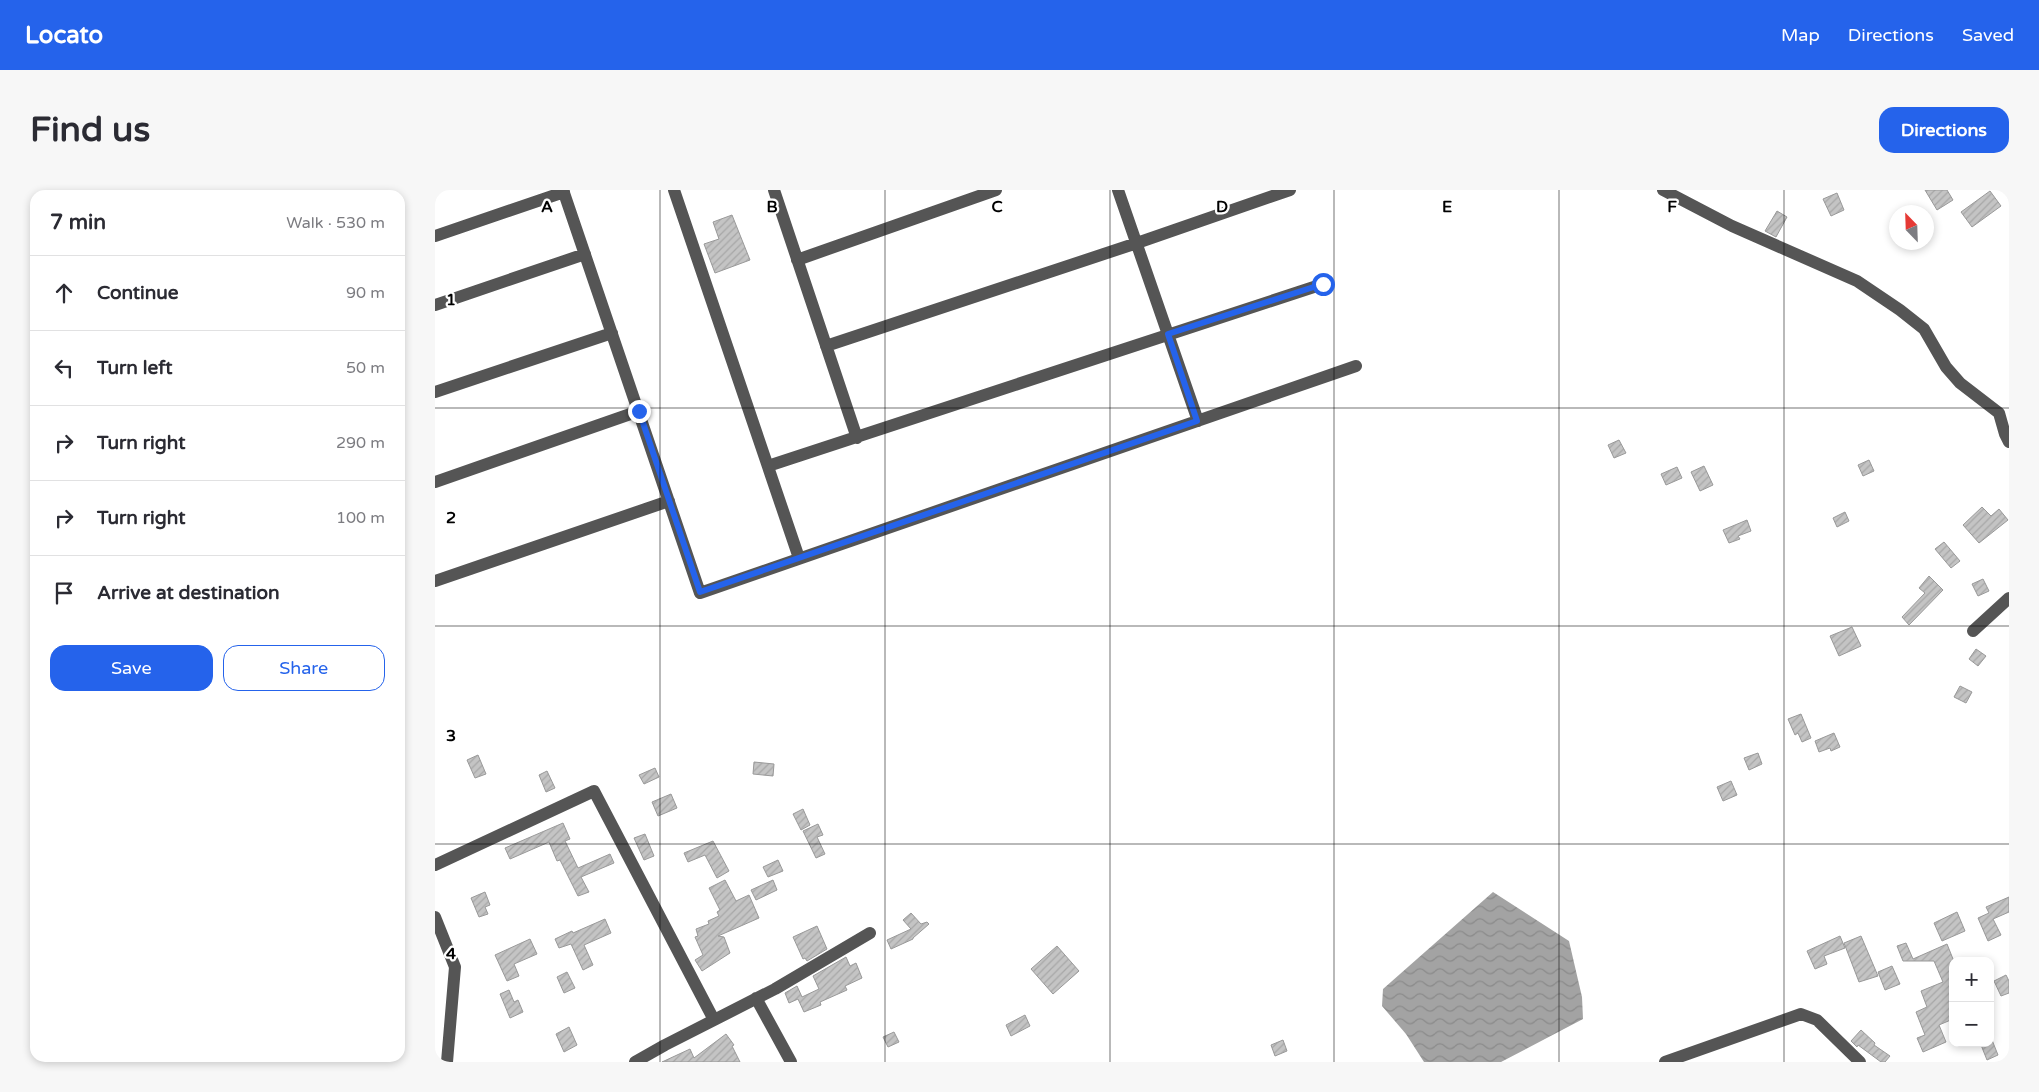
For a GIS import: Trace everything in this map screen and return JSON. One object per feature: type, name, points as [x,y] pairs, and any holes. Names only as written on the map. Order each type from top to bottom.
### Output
[{"type":"street","points":[[674,190],[799,558]]},
{"type":"street","points":[[774,190],[857,438]]},
{"type":"street","points":[[797,260],[996,190]]},
{"type":"street","points":[[1119,190],[1197,421]]},
{"type":"street","points":[[826,346],[1290,190]]},
{"type":"street","points":[[1663,190],[1732,226],[1857,282],[1900,310],[1924,329],[1946,367],[1960,383],[1999,413],[2009,442]]},
{"type":"street","points":[[435,236],[564,191],[700,592],[1356,366]]},
{"type":"street","points":[[435,305],[585,254]]},
{"type":"street","points":[[768,466],[1323,284]]},
{"type":"street","points":[[435,392],[612,333]]},
{"type":"street","points":[[435,482],[639,411]]},
{"type":"street","points":[[435,581],[669,501]]},
{"type":"street","points":[[1973,631],[2009,598]]},
{"type":"street","points":[[435,865],[595,791],[714,1020]]},
{"type":"street","points":[[435,916],[455,967],[447,1062]]},
{"type":"street","points":[[635,1062],[756,998],[870,933]]},
{"type":"street","points":[[756,998],[791,1062]]},
{"type":"street","points":[[1665,1062],[1801,1014],[1817,1020],[1860,1062]]},
{"type":"water","points":[[1493,892],[1569,941],[1582,997],[1583,1019],[1501,1062],[1424,1062],[1406,1034],[1382,1006],[1383,989]]},
{"type":"building","points":[[1925,190],[1947,190],[1953,200],[1937,210]]},
{"type":"building","points":[[1990,191],[2001,206],[1972,227],[1961,212]]},
{"type":"building","points":[[1837,193],[1844,210],[1831,216],[1823,199]]},
{"type":"building","points":[[1777,211],[1787,217],[1776,237],[1765,231]]},
{"type":"building","points":[[732,215],[750,260],[715,273],[704,244],[719,239],[713,222]]},
{"type":"building","points":[[1619,440],[1626,453],[1614,458],[1608,445]]},
{"type":"building","points":[[1869,460],[1874,471],[1863,476],[1858,465]]},
{"type":"building","points":[[1704,466],[1713,485],[1700,491],[1691,472]]},
{"type":"building","points":[[1677,467],[1682,478],[1666,485],[1661,474]]},
{"type":"building","points":[[1982,507],[1991,516],[1999,509],[2008,520],[1979,543],[1963,525]]},
{"type":"building","points":[[1845,512],[1849,521],[1837,527],[1833,518]]},
{"type":"building","points":[[1747,520],[1751,531],[1738,536],[1740,539],[1729,543],[1723,530]]},
{"type":"building","points":[[1944,542],[1960,561],[1951,568],[1935,549]]},
{"type":"building","points":[[1929,576],[1943,590],[1909,625],[1902,617],[1925,593],[1919,588]]},
{"type":"building","points":[[1983,579],[1989,591],[1978,596],[1972,584]]},
{"type":"building","points":[[1852,627],[1861,646],[1839,656],[1830,636]]},
{"type":"building","points":[[1976,649],[1986,656],[1978,666],[1969,659]]},
{"type":"building","points":[[1960,686],[1972,692],[1966,703],[1954,697]]},
{"type":"building","points":[[1801,714],[1811,738],[1802,742],[1798,733],[1795,735],[1788,719]]},
{"type":"building","points":[[1834,733],[1840,747],[1831,751],[1830,748],[1819,752],[1815,741]]},
{"type":"building","points":[[1758,753],[1762,764],[1749,770],[1744,758]]},
{"type":"building","points":[[478,755],[486,774],[475,778],[467,760]]},
{"type":"building","points":[[754,762],[774,764],[773,776],[753,774]]},
{"type":"building","points":[[655,768],[659,777],[644,784],[639,775]]},
{"type":"building","points":[[547,771],[555,788],[546,792],[539,775]]},
{"type":"building","points":[[1731,781],[1737,795],[1723,801],[1717,787]]},
{"type":"building","points":[[671,794],[677,808],[658,816],[652,802]]},
{"type":"building","points":[[803,809],[810,825],[801,830],[793,814]]},
{"type":"building","points":[[563,823],[570,839],[565,841],[578,868],[610,854],[614,863],[581,877],[589,892],[578,896],[560,860],[557,861],[549,842],[510,859],[505,848]]},
{"type":"building","points":[[818,824],[823,835],[817,837],[825,854],[816,858],[803,831]]},
{"type":"building","points":[[645,834],[654,856],[644,860],[634,838]]},
{"type":"building","points":[[713,841],[729,871],[717,878],[705,855],[688,862],[684,853]]},
{"type":"building","points":[[778,860],[783,871],[768,877],[763,867]]},
{"type":"building","points":[[725,880],[736,901],[749,895],[759,918],[718,936],[724,937],[730,953],[702,971],[695,960],[703,955],[695,937],[698,936],[696,929],[709,924],[708,921],[719,916],[717,912],[720,910],[709,888]]},
{"type":"building","points":[[773,880],[777,890],[756,900],[751,890]]},
{"type":"building","points":[[485,892],[490,905],[485,907],[488,914],[479,917],[471,898]]},
{"type":"building","points":[[2009,897],[2009,912],[1993,919],[2001,935],[1988,941],[1978,918],[1989,913],[1986,907]]},
{"type":"building","points":[[1957,912],[1965,931],[1942,941],[1934,923]]},
{"type":"building","points":[[911,913],[921,924],[927,922],[929,924],[913,939],[891,949],[887,940],[911,929],[903,920]]},
{"type":"building","points":[[605,919],[611,933],[584,945],[593,965],[583,970],[571,944],[559,948],[555,939]]},
{"type":"building","points":[[817,926],[827,949],[807,961],[805,958],[803,959],[793,937]]},
{"type":"building","points":[[1840,936],[1845,948],[1824,956],[1827,964],[1815,969],[1807,951]]},
{"type":"building","points":[[1861,936],[1878,976],[1859,982],[1844,943]]},
{"type":"building","points":[[530,939],[537,954],[514,964],[519,976],[507,981],[495,955]]},
{"type":"building","points":[[1906,943],[1913,959],[1947,944],[1952,957],[1949,957],[1949,1021],[1939,1025],[1946,1042],[1923,1052],[1917,1038],[1925,1035],[1916,1012],[1927,1007],[1921,991],[1943,982],[1934,961],[1903,961],[1897,946]]},
{"type":"building","points":[[1057,946],[1079,971],[1053,994],[1031,969]]},
{"type":"building","points":[[846,957],[850,966],[856,963],[862,978],[845,986],[847,990],[820,1002],[821,1005],[804,1012],[798,999],[789,1003],[785,993],[797,986],[802,997],[819,989],[813,976]]},
{"type":"building","points":[[1892,966],[1900,984],[1885,990],[1878,972]]},
{"type":"building","points":[[567,972],[575,988],[564,993],[557,977]]},
{"type":"building","points":[[2006,975],[2009,981],[2009,993],[2001,996],[1994,981]]},
{"type":"building","points":[[509,990],[514,1002],[518,1000],[523,1012],[510,1018],[500,994]]},
{"type":"building","points":[[1025,1015],[1030,1026],[1011,1036],[1006,1025]]},
{"type":"building","points":[[569,1027],[577,1045],[564,1052],[556,1034]]},
{"type":"building","points":[[1861,1030],[1875,1043],[1874,1045],[1890,1056],[1885,1062],[1881,1062],[1851,1041]]},
{"type":"building","points":[[894,1032],[899,1042],[888,1047],[883,1037]]},
{"type":"building","points":[[726,1034],[734,1045],[732,1046],[740,1062],[662,1062],[690,1049],[694,1058]]},
{"type":"building","points":[[1283,1040],[1287,1051],[1275,1056],[1271,1045]]},
{"type":"building","points":[[1994,1045],[1998,1055],[1987,1060],[1982,1047],[1994,1047]]},
{"type":"route","points":[[639,411],[700,592],[1197,421],[1168,334],[1323,284]]}]
